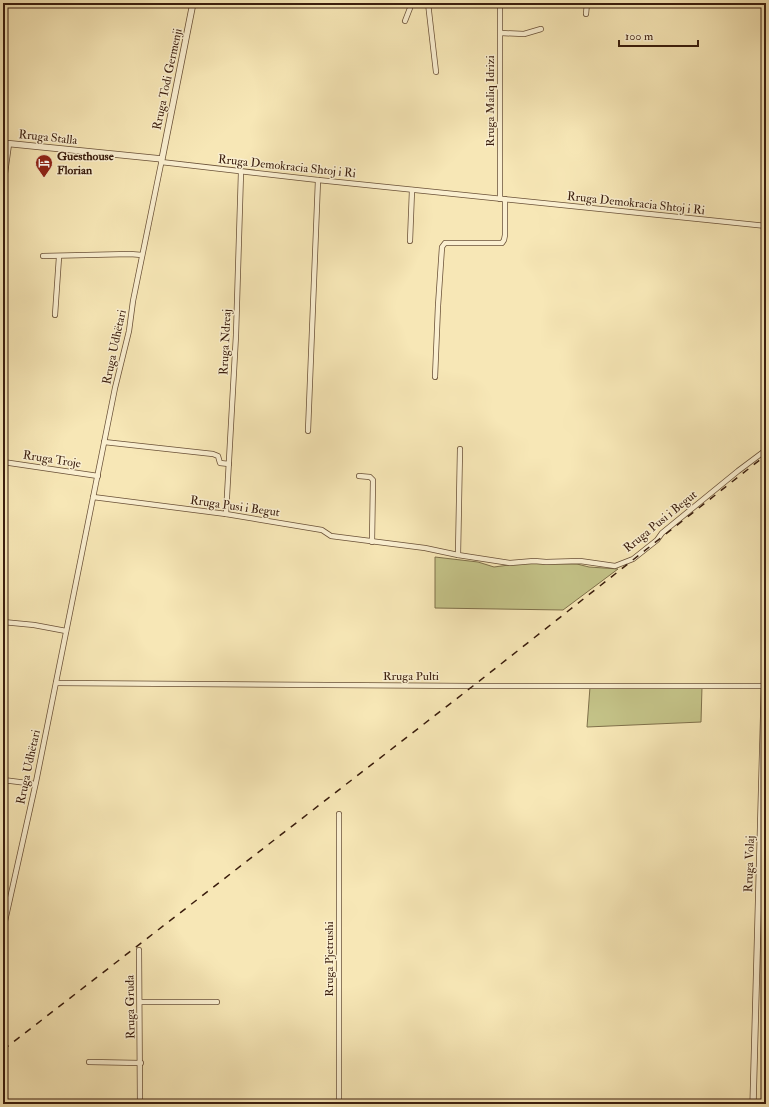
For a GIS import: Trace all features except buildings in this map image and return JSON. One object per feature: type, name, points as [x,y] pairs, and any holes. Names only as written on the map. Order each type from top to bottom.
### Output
[{"type":"street","name":"Rruga Todi Germenji","points":[[161,160],[193,3]]},
{"type":"street","points":[[404,21],[412,3]]},
{"type":"street","points":[[428,3],[436,72]]},
{"type":"street","name":"Rruga Maliq Idrizi","points":[[500,3],[502,199]]},
{"type":"street","points":[[586,14],[588,3]]},
{"type":"street","points":[[501,33],[524,34],[541,29]]},
{"type":"street","name":"Rruga Stalla","points":[[6,143],[161,160]]},
{"type":"street","points":[[3,188],[6,143]]},
{"type":"street","name":"Rruga Demokracia Shtoj i Ri","points":[[161,160],[241,172],[766,226]]},
{"type":"street","name":"Rruga Udhëtari","points":[[3,930],[56,683],[104,442],[129,331],[133,301],[161,160]]},
{"type":"street","name":"Rruga Ndreaj","points":[[226,514],[236,335],[241,172]]},
{"type":"street","points":[[308,431],[318,180]]},
{"type":"street","points":[[410,241],[412,190]]},
{"type":"street","points":[[435,376],[442,246],[445,243],[502,243],[505,235],[502,199]]},
{"type":"street","points":[[43,256],[142,255]]},
{"type":"street","points":[[55,315],[59,257]]},
{"type":"street","points":[[104,442],[216,454],[220,463],[228,464]]},
{"type":"street","points":[[458,555],[460,449]]},
{"type":"street","name":"Rruga Pusi i Begut","points":[[93,497],[226,514],[322,530],[331,536],[425,548],[458,555],[512,563],[534,561],[580,561],[615,566],[633,559],[738,471],[766,450]]},
{"type":"street","name":"Rruga Troje","points":[[3,462],[98,476]]},
{"type":"street","points":[[359,476],[370,477],[373,480],[372,542]]},
{"type":"street","points":[[3,622],[34,625],[66,631]]},
{"type":"street","name":"Rruga Volaj","points":[[753,1104],[766,625]]},
{"type":"street","name":"Rruga Pulti","points":[[56,683],[473,686],[765,686]]},
{"type":"street","points":[[3,780],[35,784]]},
{"type":"street","name":"Rruga Pjetrushi","points":[[339,814],[339,1104]]},
{"type":"street","name":"Rruga Gruda","points":[[139,950],[141,1063],[140,1104]]},
{"type":"street","points":[[140,1002],[217,1002]]},
{"type":"street","points":[[89,1062],[141,1063]]},
{"type":"shaded area","points":[[435,557],[478,562],[494,567],[524,563],[577,564],[589,567],[618,569],[563,610],[435,608]]},
{"type":"shaded area","points":[[590,687],[702,687],[701,722],[587,727]]},
{"type":"railway","points":[[3,1050],[473,686],[766,455]]},
{"type":"place","name":"Guesthouse Florian","points":[[44,178]]}]
